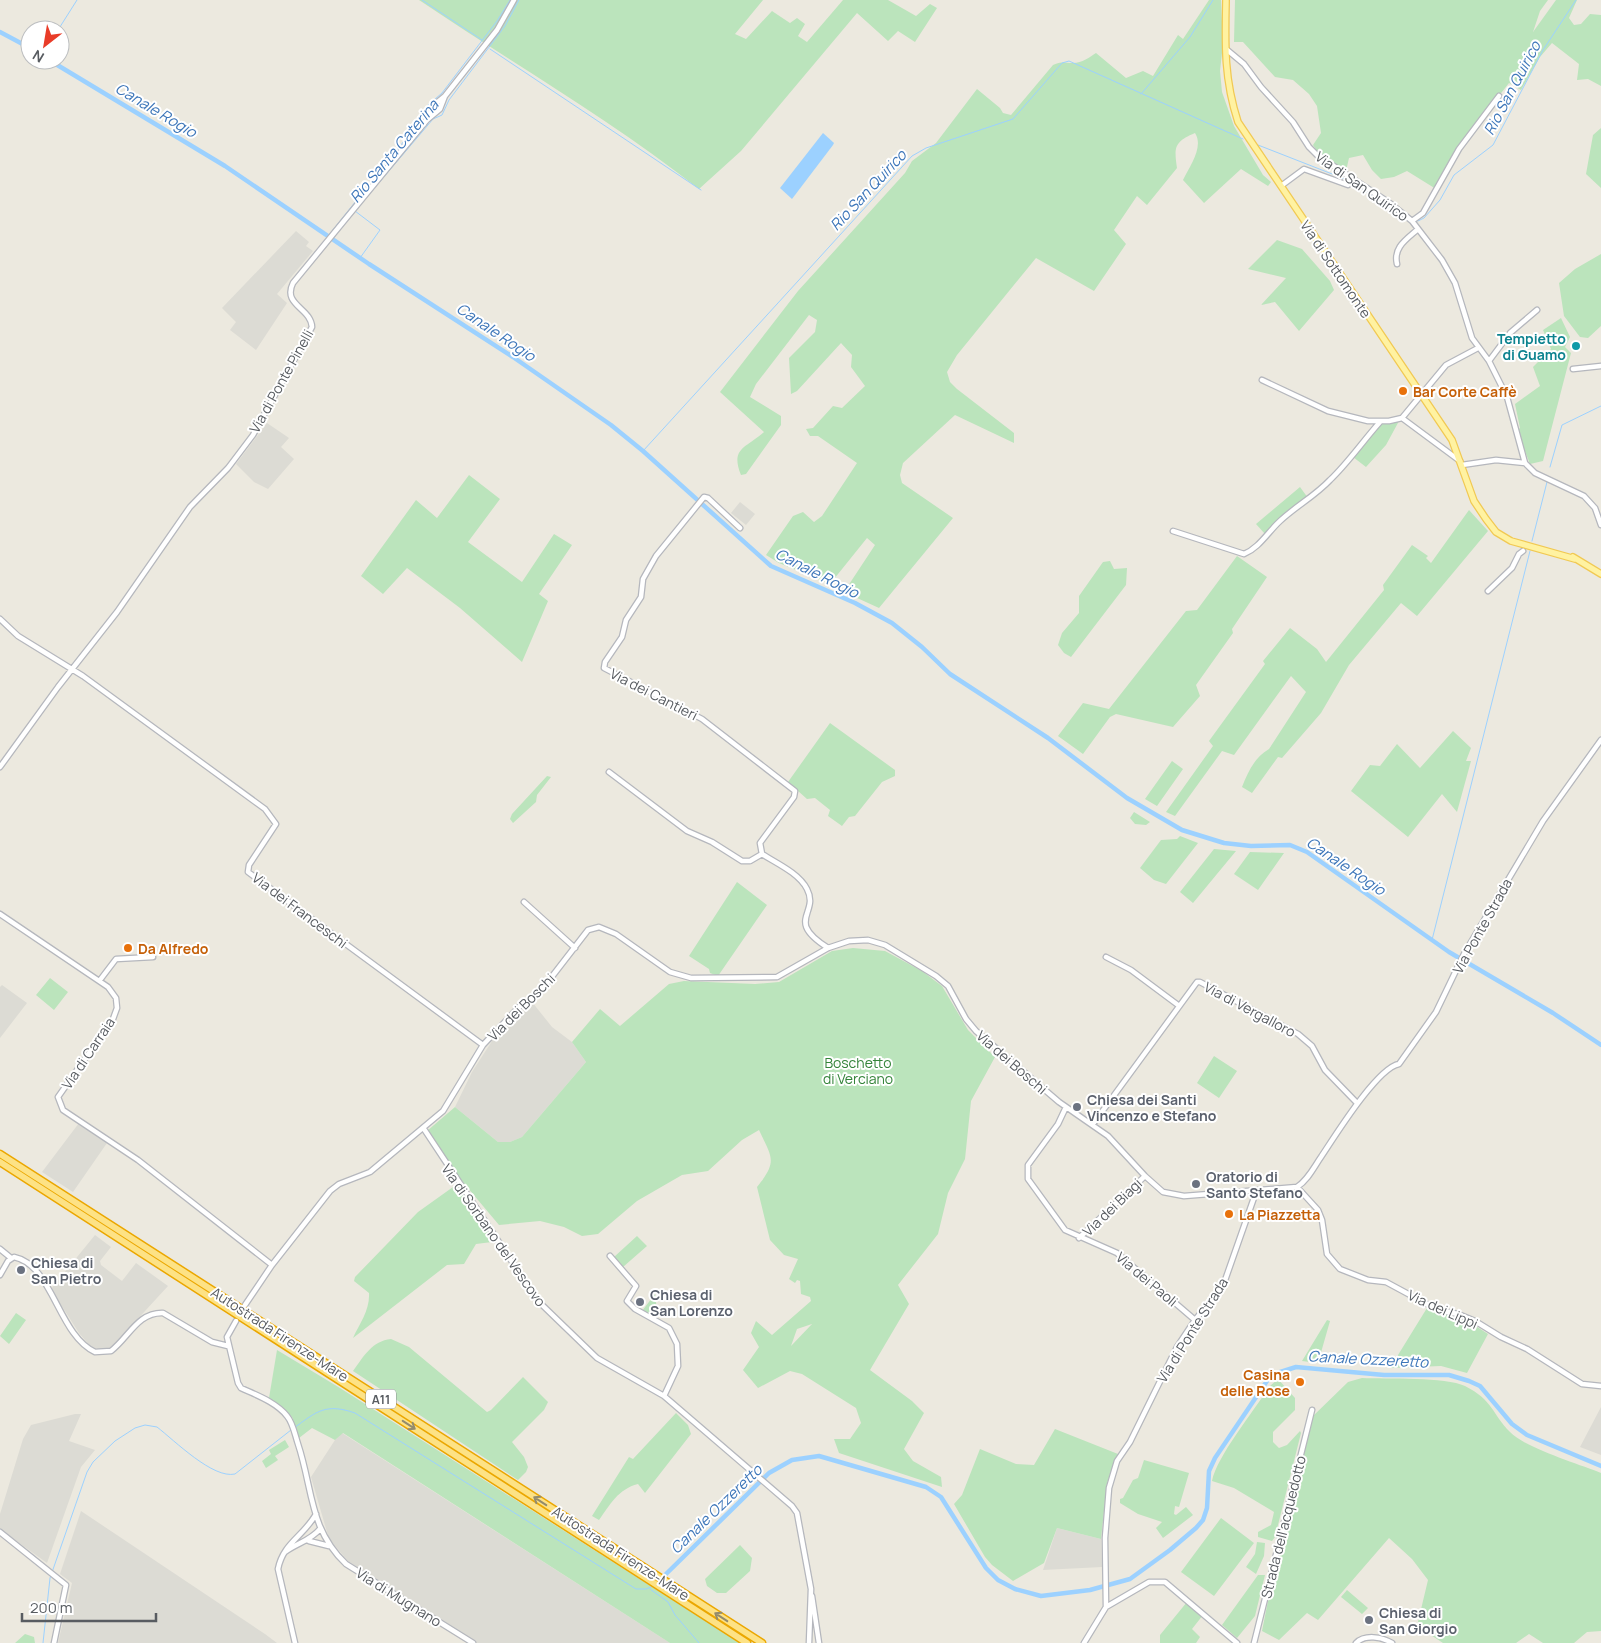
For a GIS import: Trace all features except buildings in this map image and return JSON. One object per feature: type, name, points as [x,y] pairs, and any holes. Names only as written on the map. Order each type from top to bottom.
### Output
[{"type":"highway","name":"Autostrada Firenze-Mare","points":[[0,1154],[762,1643]]},
{"type":"highway","name":"Autostrada Firenze-Mare","points":[[0,1162],[747,1643]]},
{"type":"main road","name":"Via di Sottomonte","points":[[1226,0],[1226,74],[1230,98],[1238,122],[1452,440],[1462,463],[1474,501],[1490,524],[1508,539],[1526,550],[1575,559]]},
{"type":"main road","name":"Via di Sottomonte","points":[[1490,524],[1515,538],[1562,551],[1601,574]]},
{"type":"street","points":[[426,121],[440,109],[445,96],[497,30],[514,0]]},
{"type":"street","name":"Via di San Quirico","points":[[1226,49],[1244,64],[1261,87],[1293,122],[1313,151],[1352,181],[1406,214],[1442,260],[1454,283],[1472,338],[1489,361],[1507,396],[1525,463]]},
{"type":"street","name":"Via di Ponte Pinelli","points":[[72,669],[117,612],[190,507],[228,468],[252,435],[312,327],[309,317],[291,299],[290,289],[426,121],[434,104],[445,96]]},
{"type":"street","points":[[1412,221],[1423,213],[1459,150],[1499,96]]},
{"type":"street","points":[[1280,186],[1304,169],[1352,181]]},
{"type":"street","points":[[1397,264],[1398,249],[1402,242],[1418,229]]},
{"type":"street","points":[[1489,361],[1510,333],[1537,310]]},
{"type":"street","points":[[1262,380],[1328,411],[1380,422],[1402,418],[1446,365],[1478,348]]},
{"type":"street","points":[[1573,369],[1601,366]]},
{"type":"street","points":[[1402,418],[1462,463],[1496,460],[1525,463],[1535,473],[1584,496],[1595,508],[1601,525]]},
{"type":"street","points":[[1173,531],[1244,554],[1254,550],[1270,530],[1293,508],[1306,501],[1331,480],[1380,422]]},
{"type":"street","name":"Via dei Cantieri","points":[[740,528],[708,498],[702,499],[656,556],[642,579],[641,598],[626,620],[622,637],[604,662],[604,668],[702,719],[795,791],[794,797],[760,843],[762,854]]},
{"type":"street","points":[[1488,591],[1512,568],[1519,554],[1526,550]]},
{"type":"street","points":[[0,619],[30,645],[72,669],[0,768]]},
{"type":"street","name":"Via dei Franceschi","points":[[72,669],[265,808],[276,824],[249,865],[248,872],[483,1045]]},
{"type":"street","name":"Via Ponte Strada","points":[[1357,1103],[1385,1070],[1391,1065],[1400,1062],[1436,1012],[1464,954],[1543,821],[1601,740]]},
{"type":"street","points":[[609,772],[687,831],[712,842],[742,861],[750,861],[762,854],[796,876],[806,888],[809,900],[806,926],[810,935],[828,948]]},
{"type":"street","points":[[524,902],[575,948]]},
{"type":"street","name":"Via di Carraia","points":[[0,914],[100,980],[116,998],[117,1008],[113,1019],[58,1097],[63,1110],[138,1160],[272,1265]]},
{"type":"street","name":"Via dei Boschi","points":[[246,1305],[272,1265],[330,1191],[339,1184],[370,1172],[424,1129],[453,1098],[483,1045],[520,1006],[540,992],[588,930],[599,927],[616,934],[676,975],[691,978],[776,977],[828,948],[849,941],[868,940],[885,945],[917,963],[948,986],[966,1019],[976,1031],[1066,1107],[1093,1124],[1122,1148],[1144,1176],[1163,1192],[1178,1196],[1256,1192]]},
{"type":"street","points":[[100,980],[116,959],[153,957]]},
{"type":"street","points":[[1106,957],[1131,970],[1178,1005]]},
{"type":"street","name":"Via di Vergalloro","points":[[1093,1124],[1178,1005],[1197,982],[1298,1034],[1312,1046],[1325,1070],[1357,1103]]},
{"type":"street","points":[[1256,1192],[1298,1187],[1310,1173],[1357,1103]]},
{"type":"street","name":"Via dei Paoli","points":[[1066,1107],[1058,1124],[1028,1165],[1027,1175],[1065,1230],[1079,1238],[1117,1253],[1195,1320]]},
{"type":"street","name":"Via di Sorbano del Vescovo","points":[[424,1129],[538,1301],[597,1358],[664,1396],[765,1482],[797,1513],[811,1590],[809,1643]]},
{"type":"street","name":"Via dei Biagi","points":[[1079,1238],[1144,1176]]},
{"type":"street","name":"Via dei Lippi","points":[[1298,1187],[1318,1210],[1322,1220],[1327,1254],[1340,1269],[1368,1280],[1386,1282],[1438,1310],[1458,1314],[1527,1349],[1582,1384],[1601,1386]]},
{"type":"street","name":"Via di Ponte Strada","points":[[1106,1607],[1105,1538],[1112,1474],[1160,1380],[1195,1320],[1222,1286],[1256,1192]]},
{"type":"street","points":[[0,1249],[11,1258],[18,1257],[38,1271],[59,1310],[80,1340],[95,1352],[111,1351],[139,1322],[150,1314],[164,1313],[212,1342],[228,1346],[227,1337],[236,1321]]},
{"type":"street","points":[[610,1256],[636,1286],[627,1301],[635,1309],[669,1328],[677,1344],[678,1366],[664,1396]]},
{"type":"street","points":[[0,1275],[11,1258]]},
{"type":"street","name":"Via di Mugnano","points":[[228,1346],[241,1388],[281,1409],[292,1424],[320,1530],[329,1546],[346,1564],[473,1643]]},
{"type":"street","name":"Strada dell'acquedotto","points":[[1254,1643],[1312,1410]]},
{"type":"street","points":[[296,1643],[278,1569],[280,1556],[316,1514]]},
{"type":"street","points":[[305,1529],[320,1530]]},
{"type":"street","points":[[280,1556],[295,1545],[313,1538],[320,1530]]},
{"type":"street","points":[[0,1532],[56,1576],[67,1587],[54,1643]]},
{"type":"street","points":[[307,1540],[329,1546]]},
{"type":"street","points":[[1084,1643],[1106,1607],[1149,1582],[1165,1582],[1237,1643]]},
{"type":"street","points":[[811,1590],[819,1643]]},
{"type":"street","points":[[1356,1643],[1362,1638],[1371,1638],[1386,1639],[1392,1643]]},
{"type":"shaded area","points":[[296,231],[309,242],[306,246],[313,251],[277,294],[287,303],[256,350],[230,330],[236,322],[222,308]]},
{"type":"shaded area","points":[[267,423],[289,438],[281,447],[294,459],[268,489],[254,482],[236,464]]},
{"type":"shaded area","points":[[740,502],[755,514],[746,525],[731,513]]},
{"type":"shaded area","points":[[2,985],[27,1003],[0,1038],[0,987]]},
{"type":"shaded area","points":[[532,1002],[552,1027],[572,1042],[586,1062],[522,1137],[510,1142],[498,1142],[455,1107],[472,1072],[494,1038],[522,1009]]},
{"type":"shaded area","points":[[79,1123],[107,1143],[73,1192],[42,1172]]},
{"type":"shaded area","points":[[95,1235],[111,1247],[100,1261],[101,1265],[122,1281],[136,1263],[168,1286],[111,1348],[101,1350],[90,1346],[79,1333],[51,1289]]},
{"type":"shaded area","points":[[1601,1407],[1601,1455],[1580,1447]]},
{"type":"shaded area","points":[[81,1414],[69,1441],[95,1450],[81,1467],[47,1563],[0,1528],[0,1514],[23,1439],[31,1425]]},
{"type":"shaded area","points":[[342,1433],[670,1643],[477,1643],[348,1561],[329,1539],[311,1477],[335,1440]]},
{"type":"shaded area","points":[[81,1511],[277,1643],[58,1643],[72,1583],[60,1574]]},
{"type":"shaded area","points":[[1057,1528],[1101,1539],[1102,1567],[1043,1570]]},
{"type":"green space","points":[[419,0],[763,0],[735,34],[746,39],[772,11],[790,23],[797,18],[805,24],[798,36],[807,42],[843,0],[888,0],[916,16],[930,4],[937,8],[915,42],[898,31],[888,41],[857,13],[741,151],[699,189],[596,115]]},
{"type":"green space","points":[[1209,0],[1221,0],[1223,44],[1220,71],[1222,92],[1234,126],[1263,175],[1271,182],[1268,186],[1241,169],[1204,203],[1183,180],[1197,150],[1198,144],[1195,133],[1179,142],[1176,150],[1177,168],[1147,205],[1137,196],[1114,230],[1126,244],[1094,291],[1036,258],[957,355],[947,372],[950,382],[957,389],[1014,433],[1014,443],[955,415],[903,463],[900,475],[902,483],[953,518],[879,608],[844,592],[875,545],[867,538],[830,584],[779,563],[766,555],[793,516],[803,512],[814,522],[822,516],[857,463],[818,436],[810,436],[806,429],[813,428],[833,406],[842,408],[865,386],[851,367],[852,355],[841,343],[797,391],[791,394],[789,358],[815,332],[817,320],[809,315],[756,384],[750,397],[781,416],[781,425],[746,474],[741,475],[737,459],[739,454],[742,449],[764,432],[720,392],[798,291],[905,173],[912,161],[936,143],[977,89],[1000,108],[1003,113],[1011,115],[1053,65],[1059,63],[1080,62],[1096,53],[1126,78],[1143,71],[1153,76],[1178,35],[1183,39]]},
{"type":"green space","points":[[1235,0],[1548,0],[1540,11],[1533,32],[1556,0],[1577,0],[1569,18],[1574,25],[1581,24],[1590,14],[1601,15],[1601,86],[1588,79],[1577,80],[1579,64],[1552,43],[1540,57],[1521,90],[1509,83],[1458,148],[1436,189],[1407,171],[1394,177],[1381,179],[1372,170],[1363,155],[1349,158],[1346,171],[1317,151],[1313,145],[1321,133],[1317,106],[1309,94],[1293,80],[1275,77],[1243,42],[1234,42]]},
{"type":"green space","points":[[1601,128],[1601,188],[1586,174],[1593,135]]},
{"type":"green space","points":[[1277,240],[1302,249],[1330,281],[1334,290],[1299,331],[1275,302],[1261,305],[1286,278],[1248,269]]},
{"type":"green space","points":[[1601,254],[1601,326],[1588,338],[1580,337],[1564,316],[1559,283],[1575,269]]},
{"type":"green space","points":[[1561,318],[1570,337],[1565,347],[1571,353],[1543,461],[1530,464],[1517,431],[1520,428],[1515,404],[1540,386],[1533,367],[1551,349],[1543,330]]},
{"type":"green space","points":[[1399,421],[1386,445],[1366,467],[1353,457],[1379,424]]},
{"type":"green space","points":[[469,475],[500,499],[468,542],[522,582],[554,534],[572,545],[539,594],[548,601],[522,662],[460,608],[407,568],[383,594],[361,576],[416,500],[437,518]]},
{"type":"green space","points":[[1300,487],[1308,498],[1265,534],[1256,524]]},
{"type":"green space","points":[[1469,510],[1488,531],[1417,616],[1401,603],[1349,665],[1321,713],[1282,758],[1278,757],[1252,793],[1242,787],[1249,771],[1255,761],[1269,749],[1306,692],[1291,676],[1234,755],[1222,751],[1175,816],[1166,812],[1213,746],[1209,741],[1265,664],[1263,661],[1290,628],[1317,649],[1326,662],[1384,590],[1383,585],[1412,545],[1428,556],[1426,558],[1431,563]]},
{"type":"green space","points":[[1237,556],[1267,577],[1232,629],[1233,633],[1196,685],[1200,696],[1173,727],[1116,714],[1110,717],[1083,754],[1058,736],[1083,703],[1109,709],[1186,611],[1197,610]]},
{"type":"green space","points":[[1110,561],[1114,569],[1127,568],[1126,585],[1071,657],[1064,653],[1058,645],[1062,633],[1079,613],[1079,596],[1103,562]]},
{"type":"green space","points":[[830,723],[895,770],[895,776],[882,782],[855,816],[849,817],[842,826],[828,816],[830,810],[815,798],[807,799],[788,782]]},
{"type":"green space","points":[[1453,731],[1471,748],[1466,761],[1471,761],[1457,812],[1442,794],[1408,837],[1351,791],[1370,765],[1380,766],[1397,744],[1420,768]]},
{"type":"green space","points":[[1172,761],[1183,769],[1157,806],[1145,799]]},
{"type":"green space","points":[[547,776],[551,777],[537,795],[536,802],[513,823],[510,819],[512,814]]},
{"type":"green space","points":[[1134,812],[1150,822],[1146,825],[1135,824],[1130,818]]},
{"type":"green space","points":[[1180,836],[1198,843],[1166,884],[1154,880],[1140,868],[1161,840],[1177,839]]},
{"type":"green space","points":[[1214,849],[1236,851],[1193,903],[1180,892]]},
{"type":"green space","points":[[1250,852],[1284,853],[1258,890],[1234,874]]},
{"type":"green space","points":[[737,882],[767,905],[718,976],[710,973],[709,969],[689,956]]},
{"type":"green space","name":"Boschetto di Verciano","points":[[853,948],[885,951],[922,971],[942,986],[968,1030],[995,1057],[971,1101],[965,1159],[948,1193],[938,1234],[898,1285],[909,1304],[870,1370],[912,1401],[924,1413],[904,1449],[913,1461],[941,1477],[942,1487],[839,1453],[834,1439],[850,1439],[861,1423],[856,1408],[802,1374],[790,1371],[758,1388],[743,1370],[759,1347],[751,1333],[756,1321],[772,1335],[811,1301],[810,1297],[801,1294],[800,1281],[797,1280],[795,1283],[789,1279],[798,1259],[784,1255],[770,1240],[757,1187],[768,1171],[771,1159],[759,1130],[742,1140],[708,1171],[682,1175],[637,1201],[598,1234],[582,1236],[564,1227],[540,1221],[499,1225],[462,1181],[427,1131],[455,1107],[498,1142],[510,1142],[522,1137],[586,1062],[572,1042],[600,1009],[620,1026],[669,984],[684,981],[755,984],[779,982],[832,951]],"holes":[[[812,1324],[791,1346],[797,1329]]]},
{"type":"green space","points":[[50,978],[68,992],[54,1010],[36,995]]},
{"type":"green space","points":[[1214,1056],[1237,1071],[1219,1098],[1197,1083]]},
{"type":"green space","points":[[460,1182],[494,1228],[492,1242],[476,1244],[464,1264],[447,1265],[353,1338],[364,1316],[369,1299],[369,1293],[354,1281],[355,1277],[418,1212]]},
{"type":"green space","points":[[637,1236],[647,1246],[623,1267],[614,1257]]},
{"type":"green space","points":[[655,1294],[657,1311],[652,1316],[642,1311]]},
{"type":"green space","points":[[1427,1308],[1468,1321],[1488,1334],[1467,1373],[1441,1366],[1390,1368]]},
{"type":"green space","points":[[16,1313],[26,1320],[9,1344],[0,1336]]},
{"type":"green space","points":[[1327,1320],[1330,1321],[1318,1363],[1302,1361]]},
{"type":"green space","points":[[391,1339],[409,1347],[487,1412],[523,1377],[548,1402],[544,1410],[512,1442],[524,1457],[528,1467],[518,1480],[353,1371],[374,1346],[384,1340]]},
{"type":"green space","points":[[277,1350],[340,1388],[740,1643],[670,1643],[343,1433],[335,1440],[312,1428],[299,1438],[292,1417],[269,1398]]},
{"type":"green space","points":[[1362,1378],[1444,1381],[1465,1386],[1487,1402],[1504,1425],[1517,1438],[1540,1450],[1601,1473],[1601,1631],[1587,1632],[1574,1643],[1543,1643],[1529,1634],[1516,1643],[1443,1643],[1417,1626],[1428,1580],[1412,1559],[1389,1538],[1318,1620],[1307,1613],[1279,1640],[1262,1631],[1273,1576],[1285,1538],[1312,1417],[1348,1382]]},
{"type":"green space","points":[[1278,1379],[1295,1398],[1295,1410],[1273,1432],[1273,1442],[1279,1448],[1287,1445],[1300,1431],[1301,1433],[1275,1537],[1272,1541],[1258,1537],[1258,1532],[1271,1525],[1274,1512],[1234,1488],[1212,1481],[1215,1471],[1228,1447],[1269,1387]]},
{"type":"green space","points":[[676,1413],[688,1425],[691,1434],[645,1493],[638,1484],[631,1486],[615,1498],[599,1520],[592,1516],[629,1457],[633,1459]]},
{"type":"green space","points":[[1055,1429],[1118,1454],[1107,1483],[1101,1539],[1057,1528],[1044,1563],[1013,1581],[992,1565],[985,1557],[954,1504],[962,1495],[980,1449],[1016,1464],[1034,1465]]},
{"type":"green space","points":[[285,1440],[289,1447],[275,1456],[278,1460],[266,1468],[262,1461],[271,1454],[269,1450]]},
{"type":"green space","points":[[1144,1460],[1189,1473],[1179,1507],[1175,1506],[1174,1514],[1176,1515],[1186,1507],[1193,1515],[1163,1538],[1156,1528],[1162,1522],[1138,1514],[1120,1503],[1120,1499],[1123,1498],[1133,1480],[1138,1478]]},
{"type":"green space","points":[[1221,1518],[1254,1543],[1214,1596],[1181,1572]]},
{"type":"green space","points":[[1257,1542],[1265,1543],[1264,1556],[1256,1574],[1246,1567],[1255,1554]]},
{"type":"green space","points":[[740,1545],[752,1558],[750,1571],[726,1593],[717,1593],[707,1586],[705,1579]]},
{"type":"green space","points":[[1258,1575],[1265,1575],[1255,1616],[1237,1638],[1222,1625]]},
{"type":"green space","points":[[1347,1590],[1368,1608],[1362,1614],[1341,1597]]},
{"type":"green space","points":[[1187,1602],[1203,1615],[1192,1629],[1200,1637],[1196,1643],[1160,1643],[1160,1635]]},
{"type":"green space","points":[[25,1634],[34,1637],[35,1643],[15,1643]]},
{"type":"water","points":[[823,133],[834,143],[792,199],[780,188]]},
{"type":"waterway","points":[[64,20],[77,0]]},
{"type":"waterway","points":[[422,0],[482,40]]},
{"type":"waterway","points":[[328,236],[424,116],[427,106],[442,93],[497,21],[510,0]]},
{"type":"waterway","name":"Rio Santa Caterina","points":[[360,258],[380,230],[355,211],[433,119],[442,115],[449,100],[505,26],[519,0]]},
{"type":"waterway","points":[[1141,94],[1190,37],[1213,0]]},
{"type":"waterway","name":"Rio San Quirico","points":[[1418,221],[1424,218],[1440,200],[1454,175],[1493,145],[1543,50],[1576,0]]},
{"type":"waterway","name":"Canale Rogio","points":[[0,32],[20,43]]},
{"type":"waterway","points":[[490,49],[701,190]]},
{"type":"waterway","name":"Rio San Quirico","points":[[643,451],[912,156],[926,148],[1013,119],[1062,63],[1069,61],[1243,139]]},
{"type":"waterway","name":"Canale Rogio","points":[[66,70],[225,166],[369,264],[513,357],[611,425],[643,451],[771,566],[855,603],[892,623],[922,647],[950,674],[1048,738],[1127,798],[1182,830],[1224,843],[1251,846],[1290,845],[1307,852],[1449,952],[1553,1013],[1601,1045]]},
{"type":"waterway","name":"Rio San Quirico","points":[[1258,145],[1350,181]]},
{"type":"waterway","name":"Rio San Quirico","points":[[1353,183],[1401,215]]},
{"type":"waterway","points":[[1550,467],[1562,425],[1601,406]]},
{"type":"waterway","points":[[1532,541],[1547,482]]},
{"type":"waterway","points":[[1432,940],[1530,551]]},
{"type":"waterway","name":"Canale Ozzeretto","points":[[665,1575],[769,1473],[792,1460],[819,1456],[926,1487],[941,1497],[986,1568],[998,1580],[1015,1589],[1041,1596],[1090,1590],[1130,1579],[1170,1550],[1203,1520],[1207,1508],[1209,1471],[1215,1458],[1271,1375],[1296,1367],[1384,1375],[1449,1375],[1469,1381],[1480,1386],[1512,1424],[1527,1435],[1601,1466]]},
{"type":"waterway","name":"Canale Ozzeretto","points":[[294,1428],[322,1410],[336,1409],[355,1413],[636,1589],[651,1587]]},
{"type":"waterway","name":"Canale Ozzeretto","points":[[43,1643],[50,1578],[87,1472],[93,1462],[115,1441],[135,1428],[145,1425],[157,1427],[205,1465],[216,1471],[235,1474],[291,1430]]},
{"type":"waterway","points":[[650,1589],[668,1602],[675,1615],[699,1643]]},
{"type":"place","name":"Tempietto di Guamo","points":[[1576,346]]},
{"type":"place","name":"Bar Corte Caffè","points":[[1403,391]]},
{"type":"place","name":"Da Alfredo","points":[[128,948]]},
{"type":"place","name":"Chiesa dei Santi Vincenzo e Stefano","points":[[1077,1107]]},
{"type":"place","name":"Oratorio di Santo Stefano","points":[[1196,1184]]},
{"type":"place","name":"La Piazzetta","points":[[1229,1214]]},
{"type":"place","name":"Chiesa di San Pietro","points":[[21,1270]]},
{"type":"place","name":"Chiesa di San Lorenzo","points":[[640,1302]]},
{"type":"place","name":"Casina delle Rose","points":[[1300,1382]]},
{"type":"place","name":"Chiesa di San Giorgio","points":[[1369,1620]]}]
